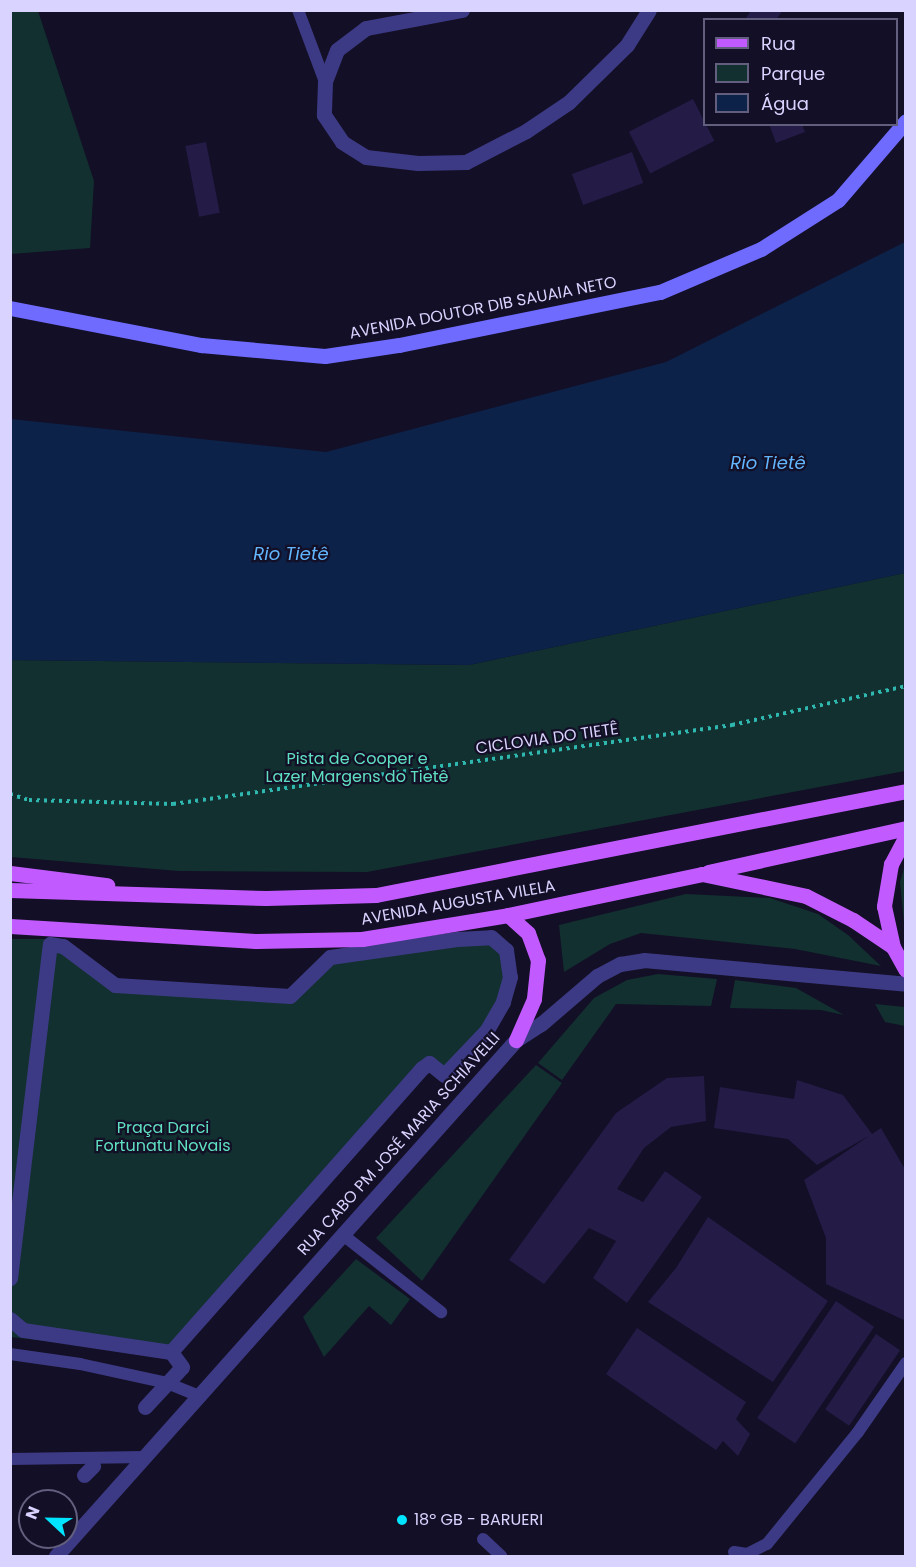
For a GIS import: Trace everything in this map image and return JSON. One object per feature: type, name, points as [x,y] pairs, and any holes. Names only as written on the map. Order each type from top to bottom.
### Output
[{"type":"main road","name":"AVENIDA DOUTOR DIB SAUAIA NETO","points":[[10,308],[201,345],[325,356],[508,324],[660,292],[761,249],[838,200],[906,121]]},
{"type":"main road","name":"AVENIDA AUGUSTA VILELA","points":[[10,890],[266,898],[376,894],[906,791]]},
{"type":"main road","points":[[702,874],[906,828]]},
{"type":"main road","points":[[906,836],[891,864],[884,906],[893,947],[906,970]]},
{"type":"main road","points":[[10,873],[181,895]]},
{"type":"main road","name":"AVENIDA AUGUSTA VILELA","points":[[10,926],[256,941],[362,939],[508,915],[702,874],[806,896],[853,920],[893,947]]},
{"type":"main road","points":[[508,915],[528,933],[538,960],[534,999],[516,1040]]},
{"type":"street","points":[[462,10],[366,28],[337,50],[325,82],[324,115],[342,142],[366,157],[418,163],[465,162],[526,131],[569,102],[627,45],[650,10]]},
{"type":"street","points":[[10,1278],[50,944],[63,946],[115,985],[290,996],[330,957],[457,939],[491,938],[506,950],[510,977],[503,1002],[487,1030],[444,1075],[429,1063],[422,1068],[171,1352]]},
{"type":"street","name":"RUA CABO PM JOSÉ MARIA SCHIAVELLI","points":[[56,1557],[516,1040],[542,1024],[597,976],[620,964],[644,960],[906,984]]},
{"type":"street","points":[[10,1319],[23,1330],[171,1352],[182,1367],[145,1407]]},
{"type":"lane","points":[[298,10],[325,82]]},
{"type":"lane","points":[[343,1235],[441,1312]]},
{"type":"lane","points":[[10,1354],[80,1364],[167,1383],[199,1396]]},
{"type":"lane","points":[[734,1552],[747,1554],[767,1544],[858,1432],[906,1363]]},
{"type":"lane","points":[[10,1459],[145,1457]]},
{"type":"lane","points":[[483,1539],[501,1557]]},
{"type":"path","name":"CICLOVIA DO TIETÊ","points":[[10,794],[29,800],[173,804],[732,725],[906,686]]},
{"type":"green space","points":[[11,10],[38,11],[94,181],[90,248],[11,254]]},
{"type":"green space","name":"Pista de Cooper e Lazer Margens do Tietê","points":[[905,573],[905,771],[367,872],[179,871],[11,857],[10,660],[469,665]]},
{"type":"green space","points":[[905,865],[905,933],[900,882]]},
{"type":"green space","points":[[686,894],[770,898],[818,914],[848,935],[881,966],[795,949],[641,933],[610,944],[564,972],[559,925]]},
{"type":"green space","name":"Praça Darci Fortunatu Novais","points":[[466,933],[511,948],[492,1031],[445,1083],[430,1070],[175,1356],[11,1337],[10,939],[46,939],[118,982],[290,991],[330,951]]},
{"type":"green space","points":[[658,974],[717,979],[711,1006],[616,1004],[562,1080],[538,1063],[594,998],[627,980]]},
{"type":"green space","points":[[735,980],[796,988],[844,1015],[821,1010],[730,1008]]},
{"type":"green space","points":[[875,1004],[905,1007],[905,1026],[885,1022]]},
{"type":"green space","points":[[536,1065],[562,1083],[422,1281],[376,1238]]},
{"type":"green space","points":[[356,1259],[410,1299],[391,1325],[369,1306],[324,1357],[303,1317]]},
{"type":"water","name":"Rio Tietê","points":[[905,242],[905,573],[469,665],[11,660],[11,419],[326,452],[666,362]]},
{"type":"building","points":[[751,10],[783,10],[777,18],[746,18]]},
{"type":"building","points":[[693,99],[703,119],[703,126],[707,126],[714,141],[650,174],[629,132]]},
{"type":"building","points":[[770,126],[803,126],[805,132],[776,143]]},
{"type":"building","points":[[206,142],[220,213],[199,217],[185,146]]},
{"type":"building","points":[[632,152],[643,183],[583,205],[572,174]]},
{"type":"building","points":[[704,1076],[706,1121],[671,1127],[644,1148],[617,1189],[643,1202],[665,1171],[702,1197],[627,1303],[593,1278],[616,1241],[589,1228],[544,1284],[509,1260],[616,1113],[667,1078]]},
{"type":"building","points":[[797,1080],[843,1095],[872,1134],[881,1128],[906,1171],[906,1321],[826,1284],[826,1238],[804,1180],[869,1136],[817,1165],[788,1139],[714,1128],[720,1087],[794,1099]]},
{"type":"building","points":[[708,1217],[828,1301],[773,1382],[648,1302],[676,1268]]},
{"type":"building","points":[[836,1301],[874,1327],[795,1444],[757,1418]]},
{"type":"building","points":[[637,1328],[746,1402],[736,1419],[750,1434],[738,1456],[723,1441],[716,1450],[606,1374]]},
{"type":"building","points":[[876,1334],[900,1350],[849,1426],[825,1409]]},
{"type":"place","name":"18º GB - BARUERI","points":[[402,1520]]}]
